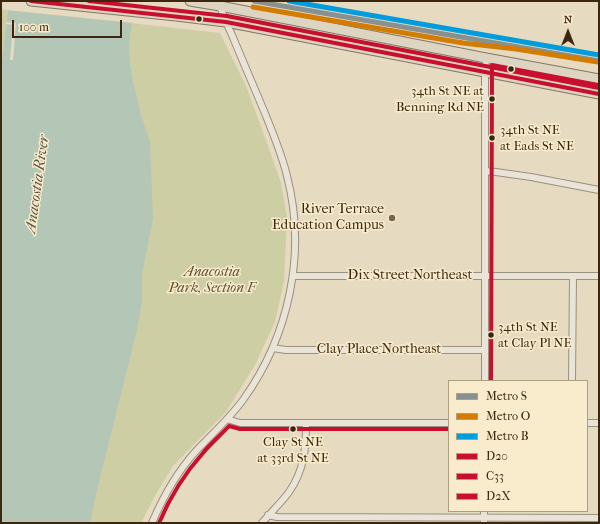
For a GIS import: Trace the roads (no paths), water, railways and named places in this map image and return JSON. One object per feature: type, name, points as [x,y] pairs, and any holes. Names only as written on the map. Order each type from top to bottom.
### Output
[{"type":"main road","points":[[31,1],[226,22],[599,94]]},
{"type":"main road","points":[[190,1],[219,3],[486,58],[599,79]]},
{"type":"street","points":[[152,523],[164,498],[182,469],[242,401],[267,362],[284,315],[293,276],[295,253],[294,221],[287,176],[277,143],[219,3]]},
{"type":"street","points":[[484,380],[486,58]]},
{"type":"street","points":[[485,171],[531,177],[599,190]]},
{"type":"street","name":"Dix Street Northeast","points":[[293,276],[599,276]]},
{"type":"street","points":[[572,380],[573,276]]},
{"type":"street","name":"Clay Place Northeast","points":[[273,348],[286,350],[484,350]]},
{"type":"street","points":[[227,419],[240,423],[448,423]]},
{"type":"street","points":[[262,523],[294,485],[300,472],[305,454],[306,423]]},
{"type":"street","points":[[588,423],[599,423]]},
{"type":"street","points":[[268,515],[277,517],[599,518]]},
{"type":"water","name":"Anacostia River","points":[[9,1],[134,1],[129,47],[131,71],[141,115],[150,142],[153,219],[142,274],[142,302],[137,330],[90,523],[1,523],[1,69]]},
{"type":"metro line","name":"S","points":[[254,1],[599,61]]},
{"type":"metro line","name":"B","points":[[289,1],[599,55]]},
{"type":"metro line","name":"O","points":[[253,7],[463,43],[516,49],[598,62]]},
{"type":"place","name":"34th St NE at Benning Rd NE","points":[[492,99]]},
{"type":"place","name":"34th St NE at Eads St NE","points":[[492,138]]},
{"type":"place","name":"River Terrace Education Campus","points":[[392,218]]},
{"type":"place","name":"34th St NE at Clay Pl NE","points":[[491,335]]},
{"type":"place","name":"Clay St NE at 33rd St NE","points":[[293,429]]},
{"type":"park label","name":"Anacostia Park, Section F","points":[[212,282]]}]
